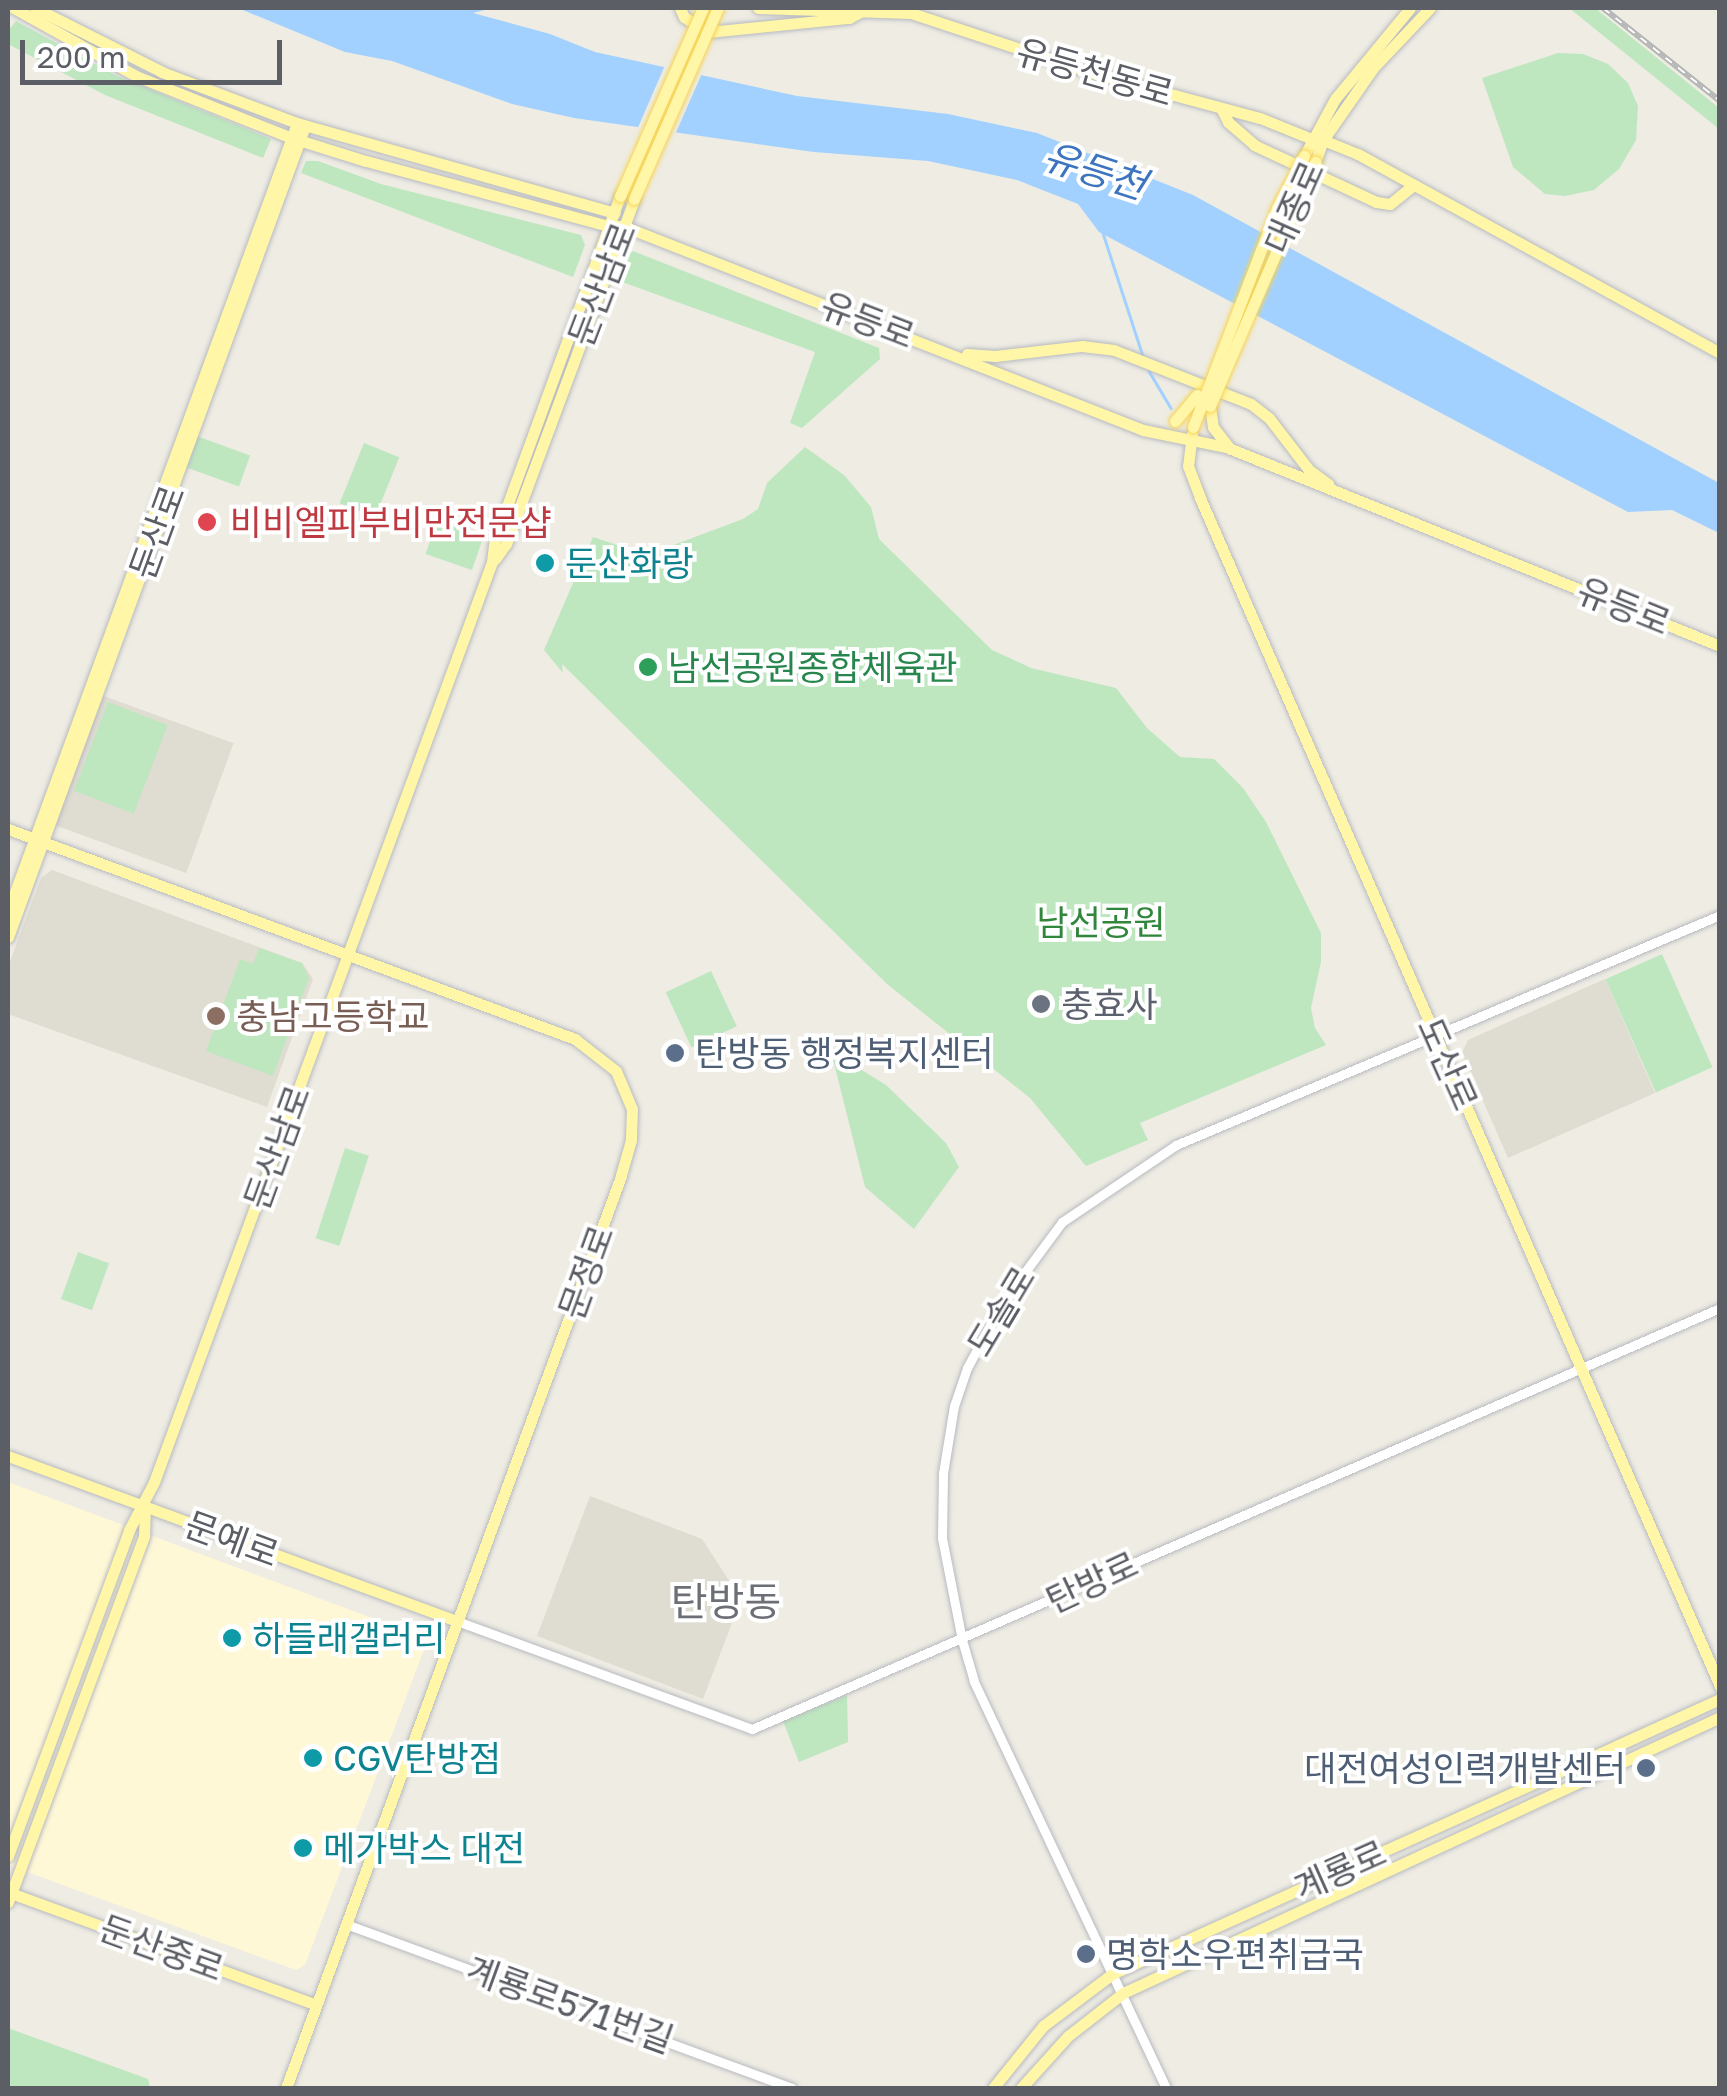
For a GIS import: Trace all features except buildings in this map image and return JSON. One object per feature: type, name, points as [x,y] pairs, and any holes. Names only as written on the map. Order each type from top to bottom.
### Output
[{"type":"main road","name":"유등로","points":[[14,8],[136,76],[296,139],[616,226],[956,354],[1143,430],[1192,434],[1720,646]]},
{"type":"main road","points":[[35,8],[148,66],[301,125],[614,213],[616,226]]},
{"type":"main road","points":[[680,8],[684,17],[708,32],[849,18],[867,9]]},
{"type":"main road","name":"둔산남로","points":[[614,213],[703,8]]},
{"type":"main road","name":"둔산남로","points":[[8,1856],[129,1530],[145,1506],[492,562],[506,544],[616,226],[634,199],[718,8]]},
{"type":"main road","name":"유등천동로","points":[[758,8],[911,13],[1088,72],[1221,108],[1318,140],[1412,186],[1720,353]]},
{"type":"main road","name":"대종로","points":[[1192,434],[1210,406],[1318,140],[1354,74],[1410,8]]},
{"type":"main road","name":"대종로","points":[[1318,140],[1373,68],[1428,9]]},
{"type":"main road","points":[[1221,108],[1228,122],[1254,144],[1376,202],[1390,204],[1412,186]]},
{"type":"main road","name":"둔산로","points":[[8,911],[38,840],[301,125]]},
{"type":"main road","name":"대종로","points":[[1192,434],[1277,208],[1309,159]]},
{"type":"main road","points":[[956,354],[995,356],[1082,346],[1132,357],[1251,404],[1269,418],[1309,470],[1343,495]]},
{"type":"main road","points":[[1143,430],[1176,421],[1194,401],[1217,360]]},
{"type":"main road","points":[[1210,406],[1218,436],[1230,449]]},
{"type":"main road","name":"도산로","points":[[1192,434],[1188,466],[1200,498],[1720,1686]]},
{"type":"main road","name":"문정로","points":[[8,828],[586,1044],[616,1070],[632,1109],[627,1158],[286,2088]]},
{"type":"main road","name":"둔산로","points":[[8,938],[38,840]]},
{"type":"main road","name":"문예로","points":[[8,1456],[457,1622]]},
{"type":"main road","name":"둔산남로","points":[[9,1895],[144,1536],[145,1506]]},
{"type":"main road","name":"계룡로","points":[[994,2088],[1044,2026],[1112,1974],[1720,1699]]},
{"type":"main road","name":"계룡로","points":[[1021,2088],[1068,2036],[1124,1993],[1720,1717]]},
{"type":"main road","name":"둔산중로","points":[[9,1895],[316,2005]]},
{"type":"street","name":"도솔로","points":[[1166,2088],[974,1681],[962,1640],[942,1538],[943,1473],[954,1406],[967,1368],[1031,1260],[1062,1222],[1176,1145],[1720,915]]},
{"type":"street","name":"탄방로","points":[[457,1622],[752,1729],[1720,1308]]},
{"type":"street","name":"계룡로571번길","points":[[346,1924],[792,2088]]},
{"type":"shaded area","points":[[101,695],[233,743],[186,873],[54,825]]},
{"type":"shaded area","points":[[52,870],[302,963],[313,979],[267,1107],[8,1014],[8,967],[41,878]]},
{"type":"shaded area","points":[[1605,979],[1655,1093],[1508,1158],[1462,1053],[1468,1040]]},
{"type":"shaded area","points":[[8,1482],[420,1636],[425,1647],[305,1965],[296,1970],[8,1865]]},
{"type":"shaded area","points":[[590,1496],[702,1539],[741,1599],[703,1699],[537,1636]]},
{"type":"green space","points":[[1569,8],[1595,8],[1719,108],[1719,129]]},
{"type":"green space","points":[[16,21],[115,75],[271,139],[263,158],[105,95],[8,44],[8,31]]},
{"type":"green space","points":[[1558,53],[1583,54],[1608,64],[1628,83],[1638,106],[1636,140],[1619,169],[1594,190],[1565,196],[1545,194],[1513,167],[1482,78]]},
{"type":"green space","points":[[306,161],[318,161],[381,184],[581,235],[585,245],[573,277],[301,173]]},
{"type":"green space","points":[[633,251],[879,348],[880,359],[802,428],[790,423],[815,352],[614,279],[621,259]]},
{"type":"green space","points":[[191,434],[250,456],[239,487],[180,465]]},
{"type":"green space","points":[[364,443],[399,457],[375,518],[340,503]]},
{"type":"green space","name":"남선공원","points":[[805,447],[844,475],[871,507],[879,539],[992,650],[1031,668],[1116,688],[1147,728],[1180,757],[1214,759],[1243,788],[1266,822],[1321,933],[1321,962],[1311,1008],[1315,1028],[1326,1045],[1140,1123],[1148,1140],[1086,1166],[1030,1098],[887,984],[562,664],[563,673],[544,650],[593,537],[647,555],[743,519],[758,509],[767,483]]},
{"type":"green space","points":[[437,521],[483,537],[472,570],[426,554]]},
{"type":"green space","points":[[108,702],[168,725],[134,814],[74,791]]},
{"type":"green space","points":[[259,948],[302,963],[309,978],[273,1076],[206,1051],[240,959],[253,964]]},
{"type":"green space","points":[[1662,954],[1712,1067],[1656,1092],[1605,979]]},
{"type":"green space","points":[[711,971],[737,1026],[691,1047],[666,992]]},
{"type":"green space","points":[[831,1051],[886,1085],[946,1143],[959,1167],[914,1229],[865,1187]]},
{"type":"green space","points":[[345,1148],[369,1156],[339,1246],[316,1238]]},
{"type":"green space","points":[[78,1252],[109,1263],[92,1310],[61,1299]]},
{"type":"green space","points":[[847,1695],[848,1742],[799,1762],[783,1721]]},
{"type":"green space","points":[[8,2028],[148,2079],[150,2088],[8,2088]]},
{"type":"water","name":"유등천","points":[[238,8],[492,8],[473,13],[550,34],[595,52],[797,96],[948,114],[1037,133],[1193,195],[1719,483],[1719,533],[1672,510],[1628,512],[1099,232],[1078,204],[1017,180],[928,161],[814,152],[574,118],[512,104],[392,61],[345,52]]},
{"type":"pier","points":[[666,63],[703,71],[674,137],[636,132]]},
{"type":"waterway","points":[[1103,233],[1144,359]]},
{"type":"waterway","points":[[1149,371],[1171,408]]},
{"type":"railway","points":[[1603,8],[1720,101]]},
{"type":"place","name":"비비엘피부비만전문샵","points":[[207,522]]},
{"type":"place","name":"둔산화랑","points":[[545,563]]},
{"type":"place","name":"남선공원종합체육관","points":[[648,667]]},
{"type":"place","name":"충효사","points":[[1041,1004]]},
{"type":"place","name":"충남고등학교","points":[[216,1016]]},
{"type":"place","name":"탄방동 행정복지센터","points":[[675,1053]]},
{"type":"place","name":"하들래갤러리","points":[[232,1638]]},
{"type":"place","name":"CGV탄방점","points":[[313,1758]]},
{"type":"place","name":"대전여성인력개발센터","points":[[1646,1768]]},
{"type":"place","name":"메가박스 대전","points":[[303,1848]]},
{"type":"place","name":"명학소우편취급국","points":[[1086,1954]]},
{"type":"district","name":"탄방동","points":[[726,1601]]}]
